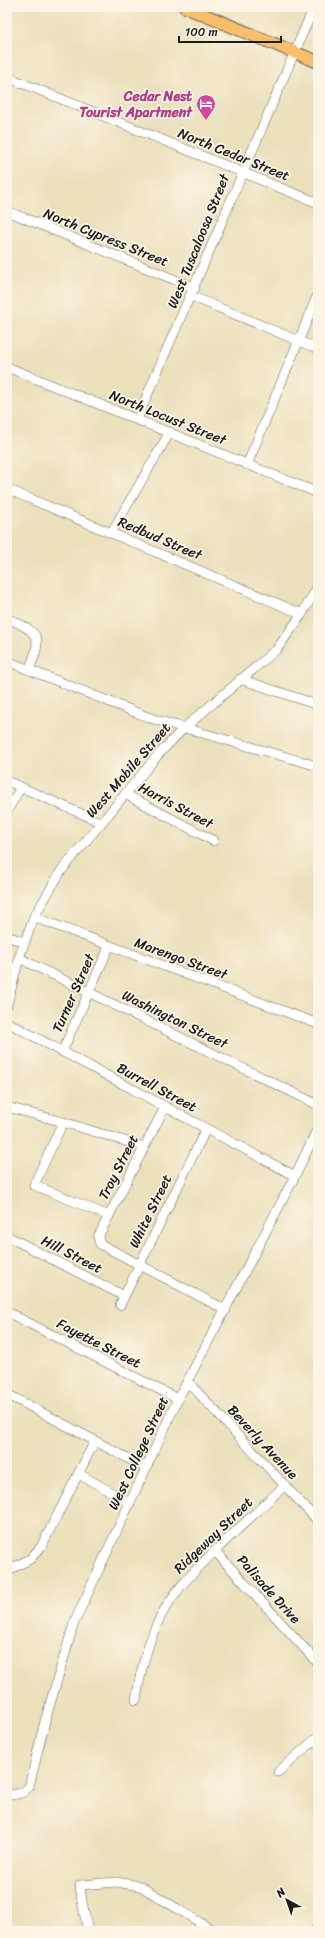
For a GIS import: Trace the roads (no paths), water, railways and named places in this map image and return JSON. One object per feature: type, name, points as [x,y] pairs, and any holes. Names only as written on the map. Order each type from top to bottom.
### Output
[{"type":"main road","points":[[185,7],[318,62]]},
{"type":"street","name":"West Tuscaloosa Street","points":[[137,419],[193,292],[242,172],[314,7]]},
{"type":"street","name":"North Cedar Street","points":[[7,77],[318,203]]},
{"type":"street","name":"North Cypress Street","points":[[7,211],[193,292],[318,349]]},
{"type":"street","points":[[247,465],[318,294]]},
{"type":"street","name":"North Locust Street","points":[[7,366],[318,493]]},
{"type":"street","points":[[111,533],[170,432]]},
{"type":"street","name":"Redbud Street","points":[[7,489],[302,614]]},
{"type":"street","name":"West Mobile Street","points":[[7,1005],[19,958],[34,917],[61,871],[100,822],[157,756],[184,728],[277,649],[302,614],[318,586]]},
{"type":"street","points":[[7,618],[30,629],[37,638],[38,645],[29,670]]},
{"type":"street","points":[[7,661],[153,719],[318,766]]},
{"type":"street","points":[[240,679],[318,705]]},
{"type":"street","points":[[7,781],[100,822]]},
{"type":"street","points":[[7,811],[21,786]]},
{"type":"street","name":"Harris Street","points":[[125,794],[214,841]]},
{"type":"street","name":"Marengo Street","points":[[34,917],[318,1024]]},
{"type":"street","points":[[7,936],[24,942]]},
{"type":"street","name":"Turner Street","points":[[62,1052],[109,946]]},
{"type":"street","name":"Washington Street","points":[[19,958],[318,1105]]},
{"type":"street","name":"Burrell Street","points":[[7,1022],[295,1176]]},
{"type":"street","name":"Troy Street","points":[[140,1264],[100,1244],[98,1237],[164,1107]]},
{"type":"street","points":[[7,1108],[63,1122],[144,1147]]},
{"type":"street","points":[[63,1122],[34,1185],[109,1216]]},
{"type":"street","name":"West College Street","points":[[10,1793],[22,1793],[29,1787],[45,1721],[74,1623],[178,1399],[226,1310],[318,1128]]},
{"type":"street","name":"White Street","points":[[120,1305],[206,1129]]},
{"type":"street","name":"Hill Street","points":[[7,1236],[124,1296]]},
{"type":"street","points":[[140,1264],[226,1310]]},
{"type":"street","name":"Fayette Street","points":[[7,1312],[178,1399]]},
{"type":"street","name":"Beverly Avenue","points":[[188,1382],[318,1521]]},
{"type":"street","points":[[7,1394],[146,1468]]},
{"type":"street","points":[[7,1571],[30,1559],[41,1547],[95,1441]]},
{"type":"street","points":[[79,1474],[130,1503]]},
{"type":"street","name":"Ridgeway Street","points":[[136,1700],[145,1657],[166,1608],[182,1585],[215,1551],[285,1485]]},
{"type":"street","name":"Palisade Drive","points":[[215,1551],[318,1663]]},
{"type":"street","points":[[278,1772],[318,1737]]},
{"type":"street","points":[[88,1931],[80,1885],[116,1882],[140,1886],[214,1931]]},
{"type":"street","points":[[314,1931],[318,1928]]},
{"type":"place","name":"Cedar Nest Tourist Apartment","points":[[206,121]]}]
